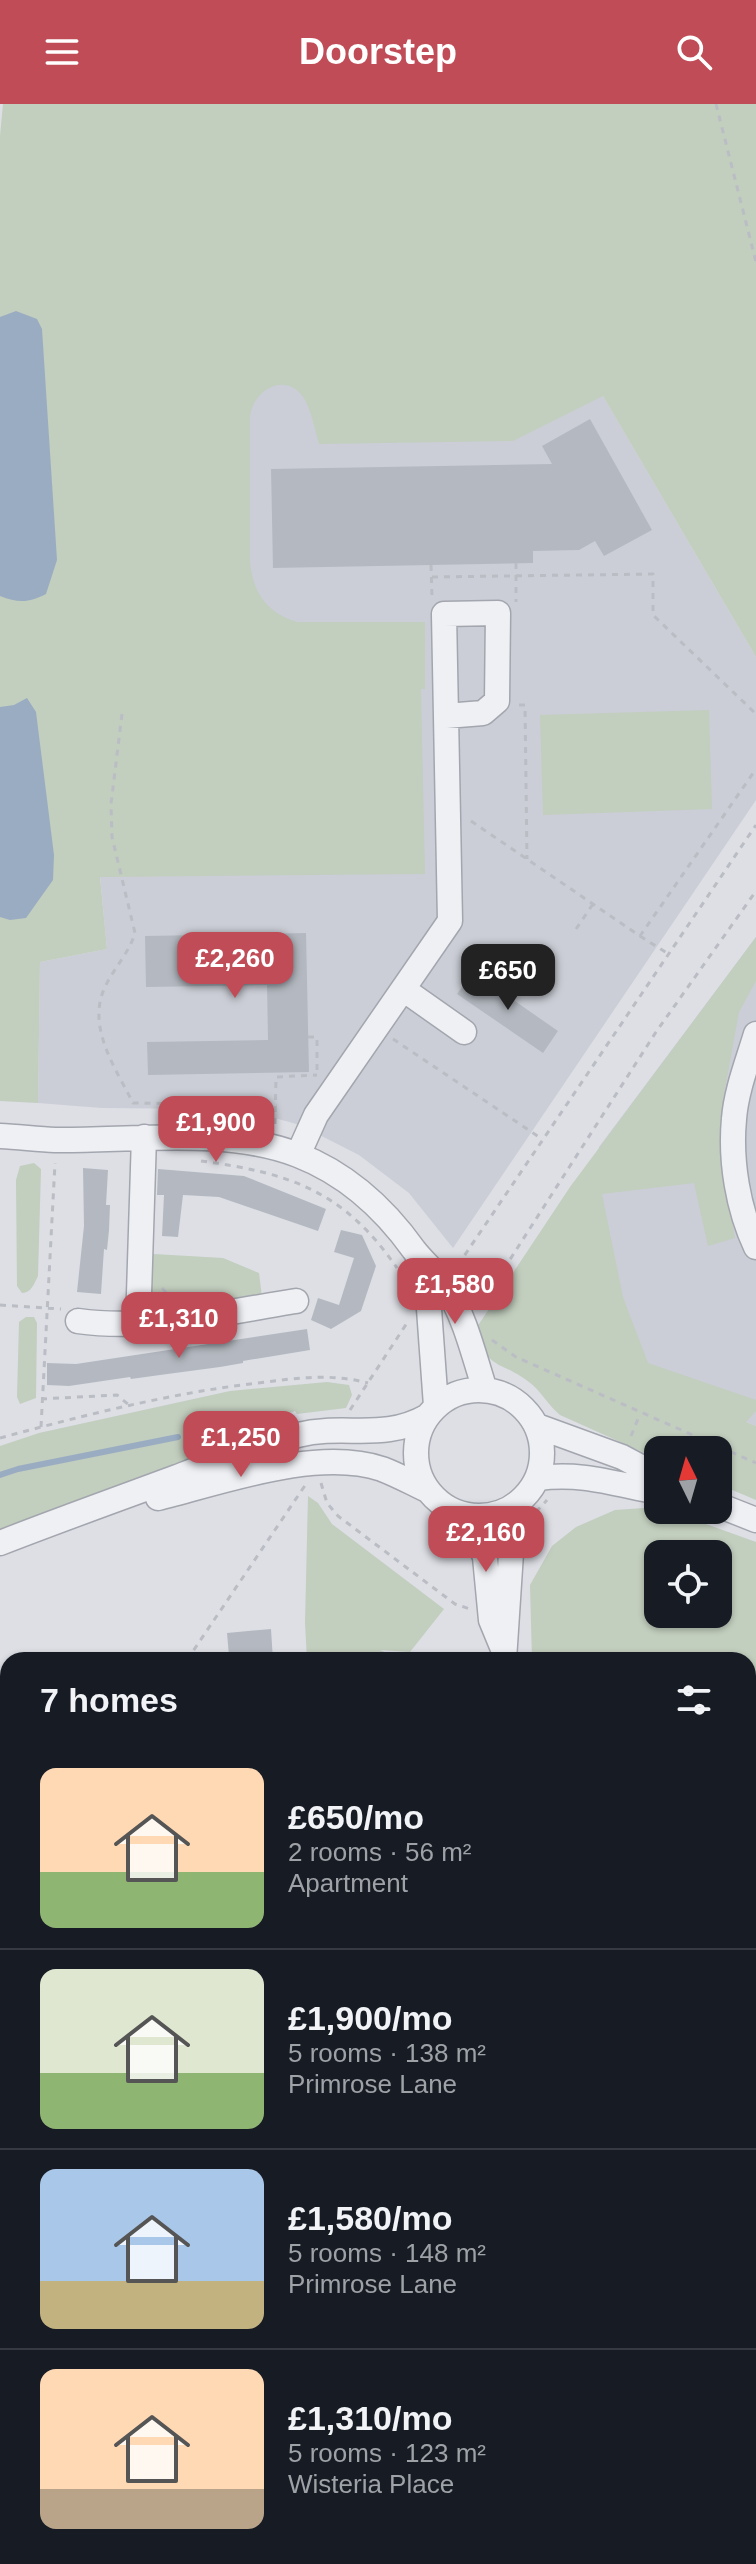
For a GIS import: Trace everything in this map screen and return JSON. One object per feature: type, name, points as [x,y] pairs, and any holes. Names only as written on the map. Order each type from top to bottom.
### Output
[{"type":"street","points":[[298,1155],[316,1115],[450,921],[444,614],[498,613],[499,695],[494,706],[471,716],[446,716]]},
{"type":"street","points":[[403,989],[464,1032]]},
{"type":"street","points":[[756,1034],[734,1118],[745,1124],[735,1175],[748,1230],[756,1247]]},
{"type":"street","points":[[0,1136],[56,1140],[144,1137],[206,1139],[269,1147],[298,1155],[352,1184],[396,1224],[417,1254],[433,1269],[461,1318],[485,1390]]},
{"type":"street","points":[[138,1325],[144,1137]]},
{"type":"street","points":[[417,1254],[429,1309],[432,1411],[417,1439],[415,1452],[420,1478],[436,1500],[459,1514],[478,1539],[485,1557],[491,1620],[503,1652]]},
{"type":"street","points":[[78,1321],[109,1326],[189,1317],[245,1320],[296,1301]]},
{"type":"street","points":[[0,1543],[230,1457],[296,1436],[337,1429],[391,1431],[411,1425],[459,1393],[485,1390],[521,1405],[537,1426],[543,1452],[545,1488]]},
{"type":"street","points":[[537,1426],[622,1457],[644,1469]]},
{"type":"street","points":[[38,1528],[237,1478],[319,1464],[351,1464],[381,1469],[427,1490]]},
{"type":"street","points":[[504,1652],[522,1513],[531,1490],[580,1475],[644,1489]]},
{"type":"street","points":[[732,1511],[756,1520]]},
{"type":"street","points":[[459,1514],[486,1516],[522,1513]]},
{"type":"path","points":[[716,104],[756,262]]},
{"type":"path","points":[[431,565],[432,608]]},
{"type":"path","points":[[432,577],[653,574],[653,615],[756,714]]},
{"type":"path","points":[[494,706],[525,705],[527,859]]},
{"type":"path","points":[[122,714],[111,804],[112,837],[135,933],[132,944],[104,989],[99,1011],[104,1047],[133,1103],[277,1105]]},
{"type":"path","points":[[640,936],[756,769]]},
{"type":"path","points":[[447,810],[455,810],[670,955]]},
{"type":"path","points":[[454,1270],[756,825]]},
{"type":"path","points":[[459,1282],[479,1282],[494,1276],[509,1261],[656,1032],[756,891]]},
{"type":"path","points":[[576,929],[593,904]]},
{"type":"path","points":[[376,1028],[542,1139]]},
{"type":"path","points":[[269,1147],[277,1105],[276,1077],[317,1075]]},
{"type":"path","points":[[41,1427],[55,1158]]},
{"type":"path","points":[[201,1161],[262,1172],[315,1190],[333,1200],[358,1222],[398,1271]]},
{"type":"path","points":[[140,1263],[189,1317]]},
{"type":"path","points":[[0,1305],[79,1311],[78,1321]]},
{"type":"path","points":[[349,1412],[414,1312]]},
{"type":"path","points":[[487,1335],[516,1357],[756,1463]]},
{"type":"path","points":[[0,1438],[129,1405],[229,1386],[307,1377],[345,1377],[368,1383]]},
{"type":"path","points":[[41,1399],[117,1395],[129,1405]]},
{"type":"path","points":[[321,1483],[327,1503],[338,1516],[455,1604],[479,1612]]},
{"type":"path","points":[[192,1652],[306,1484]]},
{"type":"path","points":[[522,1513],[544,1502],[545,1488]]},
{"type":"shaded area","points":[[45,300],[582,360],[756,657],[756,800],[453,1248],[409,1193],[359,1155],[300,1125],[271,1117],[211,1109],[102,1108],[38,1103],[40,962],[107,949]]},
{"type":"shaded area","points":[[756,937],[756,1426],[588,1358],[599,1147]]},
{"type":"green space","points":[[3,104],[756,104],[756,657],[603,396],[513,441],[319,444],[310,410],[298,391],[290,386],[273,386],[258,397],[250,416],[250,562],[254,583],[270,607],[297,622],[425,622],[425,689],[421,689],[425,874],[100,877],[107,949],[40,962],[38,1103],[0,1101],[0,136]]},
{"type":"green space","points":[[709,710],[712,809],[543,815],[540,715]]},
{"type":"green space","points":[[756,937],[756,981],[739,1012],[723,1100],[725,1176],[735,1238],[708,1246],[694,1183],[602,1194],[623,1297],[648,1363],[756,1400],[756,1411],[746,1422],[756,1426],[756,1500],[732,1490],[732,1436],[644,1436],[644,1453],[560,1415],[529,1382],[490,1359],[485,1352],[475,1330],[570,1187]]},
{"type":"green space","points":[[34,1163],[41,1169],[38,1276],[30,1290],[22,1293],[17,1286],[16,1180],[20,1166]]},
{"type":"green space","points":[[154,1254],[223,1258],[259,1273],[262,1297],[154,1317],[147,1307],[148,1258]]},
{"type":"green space","points":[[26,1317],[34,1317],[37,1323],[36,1398],[20,1404],[17,1397],[19,1322]]},
{"type":"green space","points":[[327,1382],[349,1385],[352,1395],[346,1408],[297,1414],[295,1411],[276,1418],[279,1431],[242,1446],[0,1530],[0,1446],[39,1433],[230,1391]]},
{"type":"green space","points":[[308,1496],[318,1503],[332,1524],[444,1609],[410,1652],[307,1652]]},
{"type":"green space","points":[[644,1508],[644,1524],[706,1524],[756,1542],[756,1652],[532,1652],[530,1585],[552,1546],[576,1527],[615,1510]]},
{"type":"water","points":[[16,311],[37,319],[42,329],[57,560],[46,594],[23,601],[0,596],[0,317]]},
{"type":"water","points":[[27,698],[36,712],[54,855],[53,880],[26,918],[10,920],[0,917],[0,707],[14,705]]},
{"type":"building","points":[[590,419],[652,530],[604,556],[595,541],[579,550],[533,551],[533,563],[273,568],[271,469],[552,464],[542,446]]},
{"type":"building","points":[[306,933],[309,1072],[148,1075],[147,1042],[268,1040],[267,985],[146,987],[145,936]]},
{"type":"building","points":[[473,972],[558,1031],[543,1053],[457,994]]},
{"type":"building","points":[[83,1168],[108,1170],[106,1205],[110,1205],[109,1230],[107,1250],[104,1249],[101,1294],[77,1292],[84,1226]]},
{"type":"building","points":[[158,1169],[244,1176],[326,1209],[318,1231],[219,1197],[183,1195],[178,1237],[162,1236],[164,1195],[157,1195]]},
{"type":"building","points":[[341,1230],[362,1235],[376,1266],[361,1311],[331,1329],[311,1320],[318,1298],[339,1305],[354,1258],[334,1252]]},
{"type":"building","points":[[307,1329],[310,1350],[131,1379],[69,1386],[47,1385],[47,1363],[76,1364]]},
{"type":"building","points":[[271,1629],[272,1652],[229,1652],[227,1633]]},
{"type":"waterway","points":[[0,1475],[178,1437]]}]
